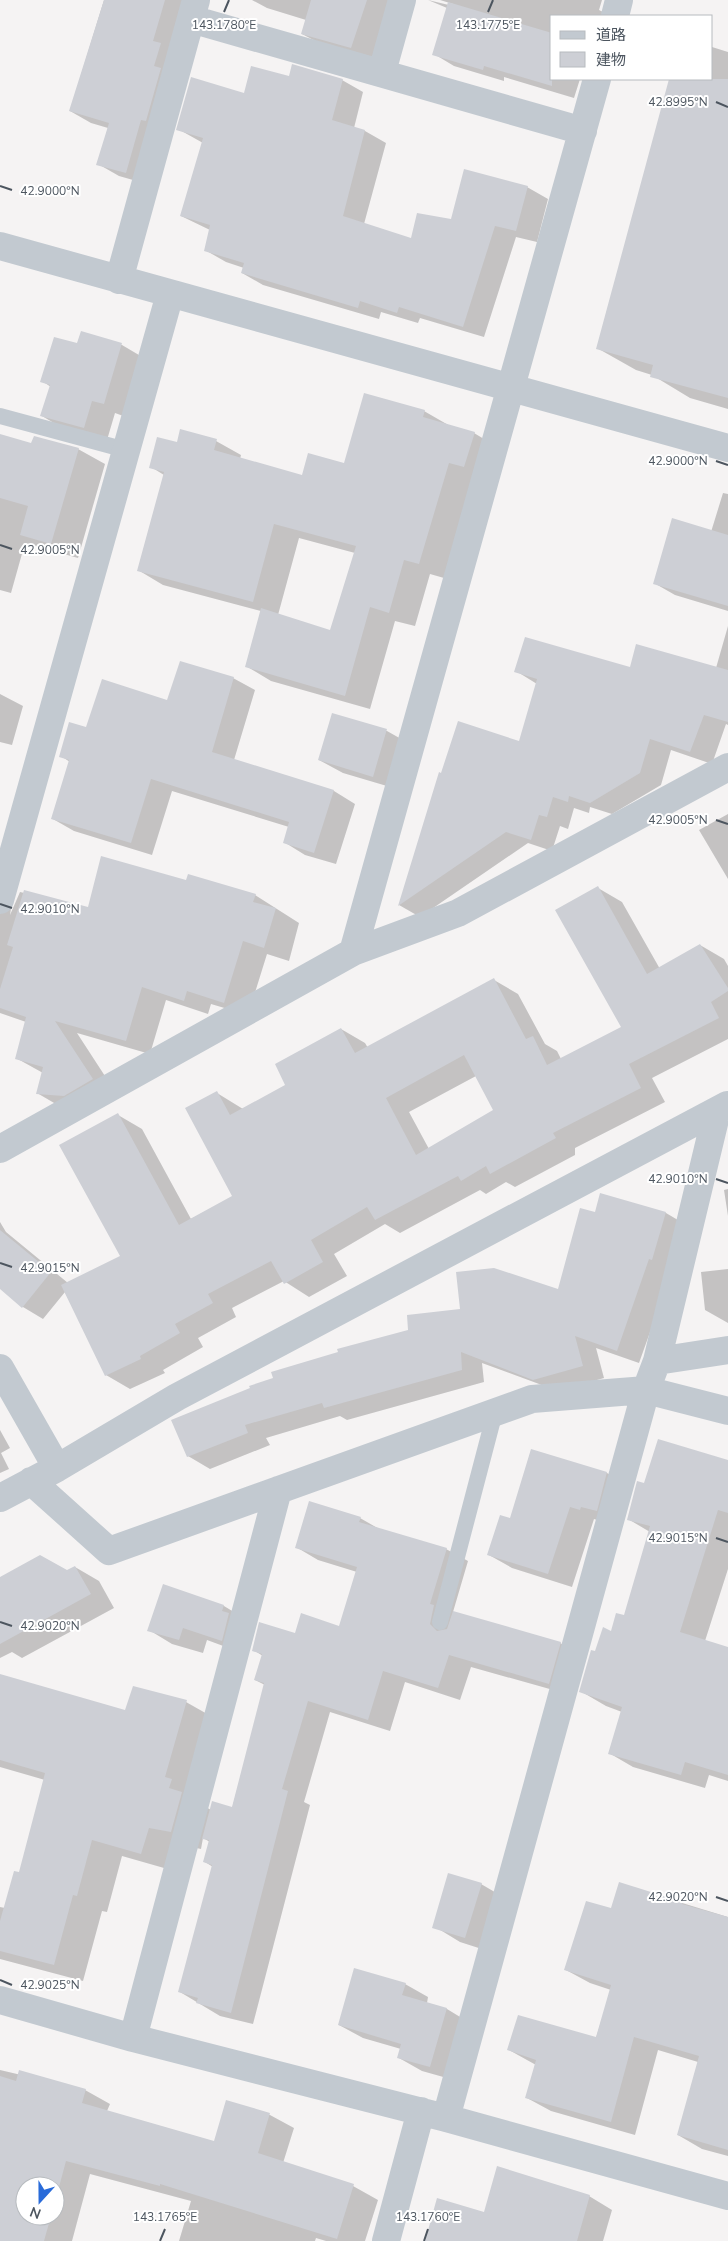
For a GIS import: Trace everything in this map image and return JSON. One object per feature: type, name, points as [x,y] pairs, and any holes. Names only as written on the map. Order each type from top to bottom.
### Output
[{"type":"street","points":[[382,72],[402,0]]},
{"type":"street","points":[[615,15],[619,0]]},
{"type":"street","points":[[119,280],[193,9],[382,72],[583,131]]},
{"type":"street","points":[[353,952],[597,80]]},
{"type":"street","points":[[0,246],[728,448]]},
{"type":"street","points":[[0,900],[170,294]]},
{"type":"street","points":[[0,1149],[353,952],[458,913],[728,766]]},
{"type":"street","points":[[386,2241],[433,2115],[646,1390],[657,1361],[722,1108]]},
{"type":"street","points":[[0,1498],[58,1468],[177,1396],[722,1108]]},
{"type":"street","points":[[657,1361],[728,1350]]},
{"type":"street","points":[[0,1368],[58,1468]]},
{"type":"street","points":[[31,1481],[110,1551],[532,1399],[646,1390],[728,1411]]},
{"type":"street","points":[[133,2038],[278,1490]]},
{"type":"street","points":[[0,2000],[133,2038],[433,2115],[728,2196]]},
{"type":"lane","points":[[0,416],[126,450]]},
{"type":"lane","points":[[440,1622],[495,1412]]},
{"type":"building","points":[[104,0],[165,0],[153,41],[161,43],[154,66],[161,68],[146,121],[141,120],[126,173],[96,165],[109,123],[69,111]]},
{"type":"building","points":[[311,0],[367,0],[351,48],[301,34]]},
{"type":"building","points":[[448,2],[550,32],[550,80],[552,80],[552,86],[484,66],[483,70],[432,55]]},
{"type":"building","points":[[292,64],[343,79],[332,120],[365,130],[343,216],[411,238],[417,213],[451,219],[464,169],[528,186],[516,231],[495,226],[463,327],[399,307],[397,313],[360,301],[358,308],[241,273],[244,263],[204,251],[210,225],[180,216],[203,138],[176,130],[191,77],[244,93],[251,66],[289,76]]},
{"type":"building","points":[[728,79],[728,398],[650,377],[653,365],[596,349],[669,80]]},
{"type":"building","points":[[81,331],[122,343],[104,404],[92,401],[84,428],[40,416],[50,385],[40,382],[54,337],[77,343]]},
{"type":"building","points":[[364,393],[425,410],[423,417],[475,432],[464,467],[449,463],[419,564],[404,560],[389,613],[370,607],[345,696],[245,667],[261,608],[330,630],[356,546],[274,524],[253,602],[137,571],[164,472],[149,468],[157,437],[177,442],[180,429],[217,439],[214,450],[302,475],[308,453],[344,463]]},
{"type":"building","points":[[0,434],[31,443],[34,436],[79,448],[51,544],[20,535],[28,506],[0,498]]},
{"type":"building","points":[[672,518],[728,535],[728,606],[653,584]]},
{"type":"building","points":[[525,637],[630,667],[636,644],[728,670],[728,722],[704,715],[690,752],[650,739],[640,773],[590,803],[569,796],[568,802],[553,797],[547,817],[539,815],[531,840],[506,832],[398,906],[439,772],[441,773],[458,721],[519,741],[537,679],[514,672]]},
{"type":"building","points":[[180,661],[234,677],[212,752],[334,790],[314,853],[283,843],[289,822],[151,779],[131,843],[51,819],[69,760],[59,757],[69,722],[86,727],[102,679],[167,700]]},
{"type":"building","points":[[332,713],[387,729],[373,777],[318,760]]},
{"type":"building","points":[[101,856],[186,880],[188,874],[256,894],[253,902],[276,908],[264,948],[243,941],[224,1003],[187,991],[184,1001],[142,987],[126,1041],[55,1021],[93,1079],[64,1096],[36,1094],[43,1067],[15,1059],[26,1017],[0,1008],[0,989],[13,947],[7,945],[24,890],[88,907]]},
{"type":"building","points":[[598,886],[647,974],[700,944],[728,988],[728,991],[711,1002],[719,1018],[629,1064],[641,1088],[553,1133],[556,1138],[490,1174],[486,1166],[461,1181],[458,1176],[375,1220],[367,1207],[311,1240],[323,1262],[284,1284],[271,1261],[208,1294],[213,1303],[175,1324],[180,1333],[140,1356],[141,1359],[105,1376],[61,1285],[120,1256],[59,1145],[118,1113],[179,1225],[232,1196],[185,1108],[217,1091],[230,1115],[285,1085],[275,1064],[341,1028],[355,1053],[494,978],[526,1039],[533,1036],[547,1065],[621,1027],[555,910]],"holes":[[[464,1055],[493,1110],[416,1155],[386,1098]]]},
{"type":"building","points":[[600,1193],[666,1212],[652,1260],[649,1259],[617,1351],[575,1336],[583,1366],[533,1380],[461,1352],[462,1370],[324,1408],[322,1403],[245,1425],[248,1433],[187,1457],[171,1420],[250,1388],[249,1386],[273,1378],[271,1372],[338,1352],[337,1349],[408,1330],[407,1315],[460,1309],[456,1272],[494,1268],[558,1289],[580,1208],[595,1212]]},
{"type":"building","points":[[0,1230],[51,1272],[22,1308],[0,1289]]},
{"type":"building","points":[[658,1439],[728,1460],[728,1513],[718,1510],[680,1632],[728,1647],[728,1775],[685,1762],[681,1775],[608,1754],[622,1707],[579,1692],[591,1650],[595,1651],[603,1627],[611,1631],[616,1613],[624,1615],[650,1526],[627,1520],[637,1481],[644,1483]]},
{"type":"building","points":[[531,1449],[607,1472],[597,1511],[581,1507],[580,1510],[570,1507],[548,1574],[487,1555],[500,1515],[510,1518]]},
{"type":"building","points":[[309,1501],[361,1517],[359,1522],[447,1548],[430,1604],[434,1605],[430,1624],[437,1631],[447,1629],[453,1611],[561,1642],[549,1684],[449,1655],[438,1688],[383,1671],[368,1720],[308,1701],[282,1789],[288,1791],[231,2013],[196,2003],[198,1998],[178,1992],[212,1865],[203,1862],[209,1840],[202,1839],[212,1801],[232,1807],[264,1683],[254,1680],[262,1654],[252,1651],[259,1622],[295,1633],[301,1613],[339,1626],[357,1567],[295,1548]]},
{"type":"building","points":[[40,1555],[67,1570],[75,1566],[91,1594],[0,1644],[0,1577]]},
{"type":"building","points":[[163,1584],[224,1605],[222,1611],[229,1613],[222,1641],[183,1628],[179,1640],[147,1631]]},
{"type":"building","points":[[0,1674],[125,1710],[133,1686],[187,1700],[165,1777],[172,1779],[169,1788],[182,1792],[171,1832],[149,1828],[141,1854],[92,1840],[77,1896],[73,1895],[54,1965],[0,1951],[0,1921],[14,1871],[19,1872],[45,1773],[0,1760]]},
{"type":"building","points":[[448,1873],[482,1883],[465,1938],[432,1928]]},
{"type":"building","points":[[619,1882],[683,1902],[682,1904],[728,1917],[728,2150],[677,2135],[699,2056],[634,2037],[611,2122],[525,2098],[536,2060],[507,2050],[518,2015],[596,2037],[611,1985],[564,1970],[586,1901],[611,1908]]},
{"type":"building","points":[[354,1968],[406,1983],[402,1995],[447,2008],[430,2067],[397,2058],[401,2044],[338,2025]]},
{"type":"building","points":[[19,2070],[86,2089],[82,2103],[214,2141],[226,2100],[270,2113],[258,2153],[354,2184],[337,2239],[160,2184],[160,2186],[66,2161],[62,2176],[15,2176],[15,2226],[48,2226],[44,2241],[0,2241],[0,2076],[16,2081]]},
{"type":"building","points":[[497,2166],[590,2195],[577,2241],[425,2241],[437,2198],[484,2212]]}]
